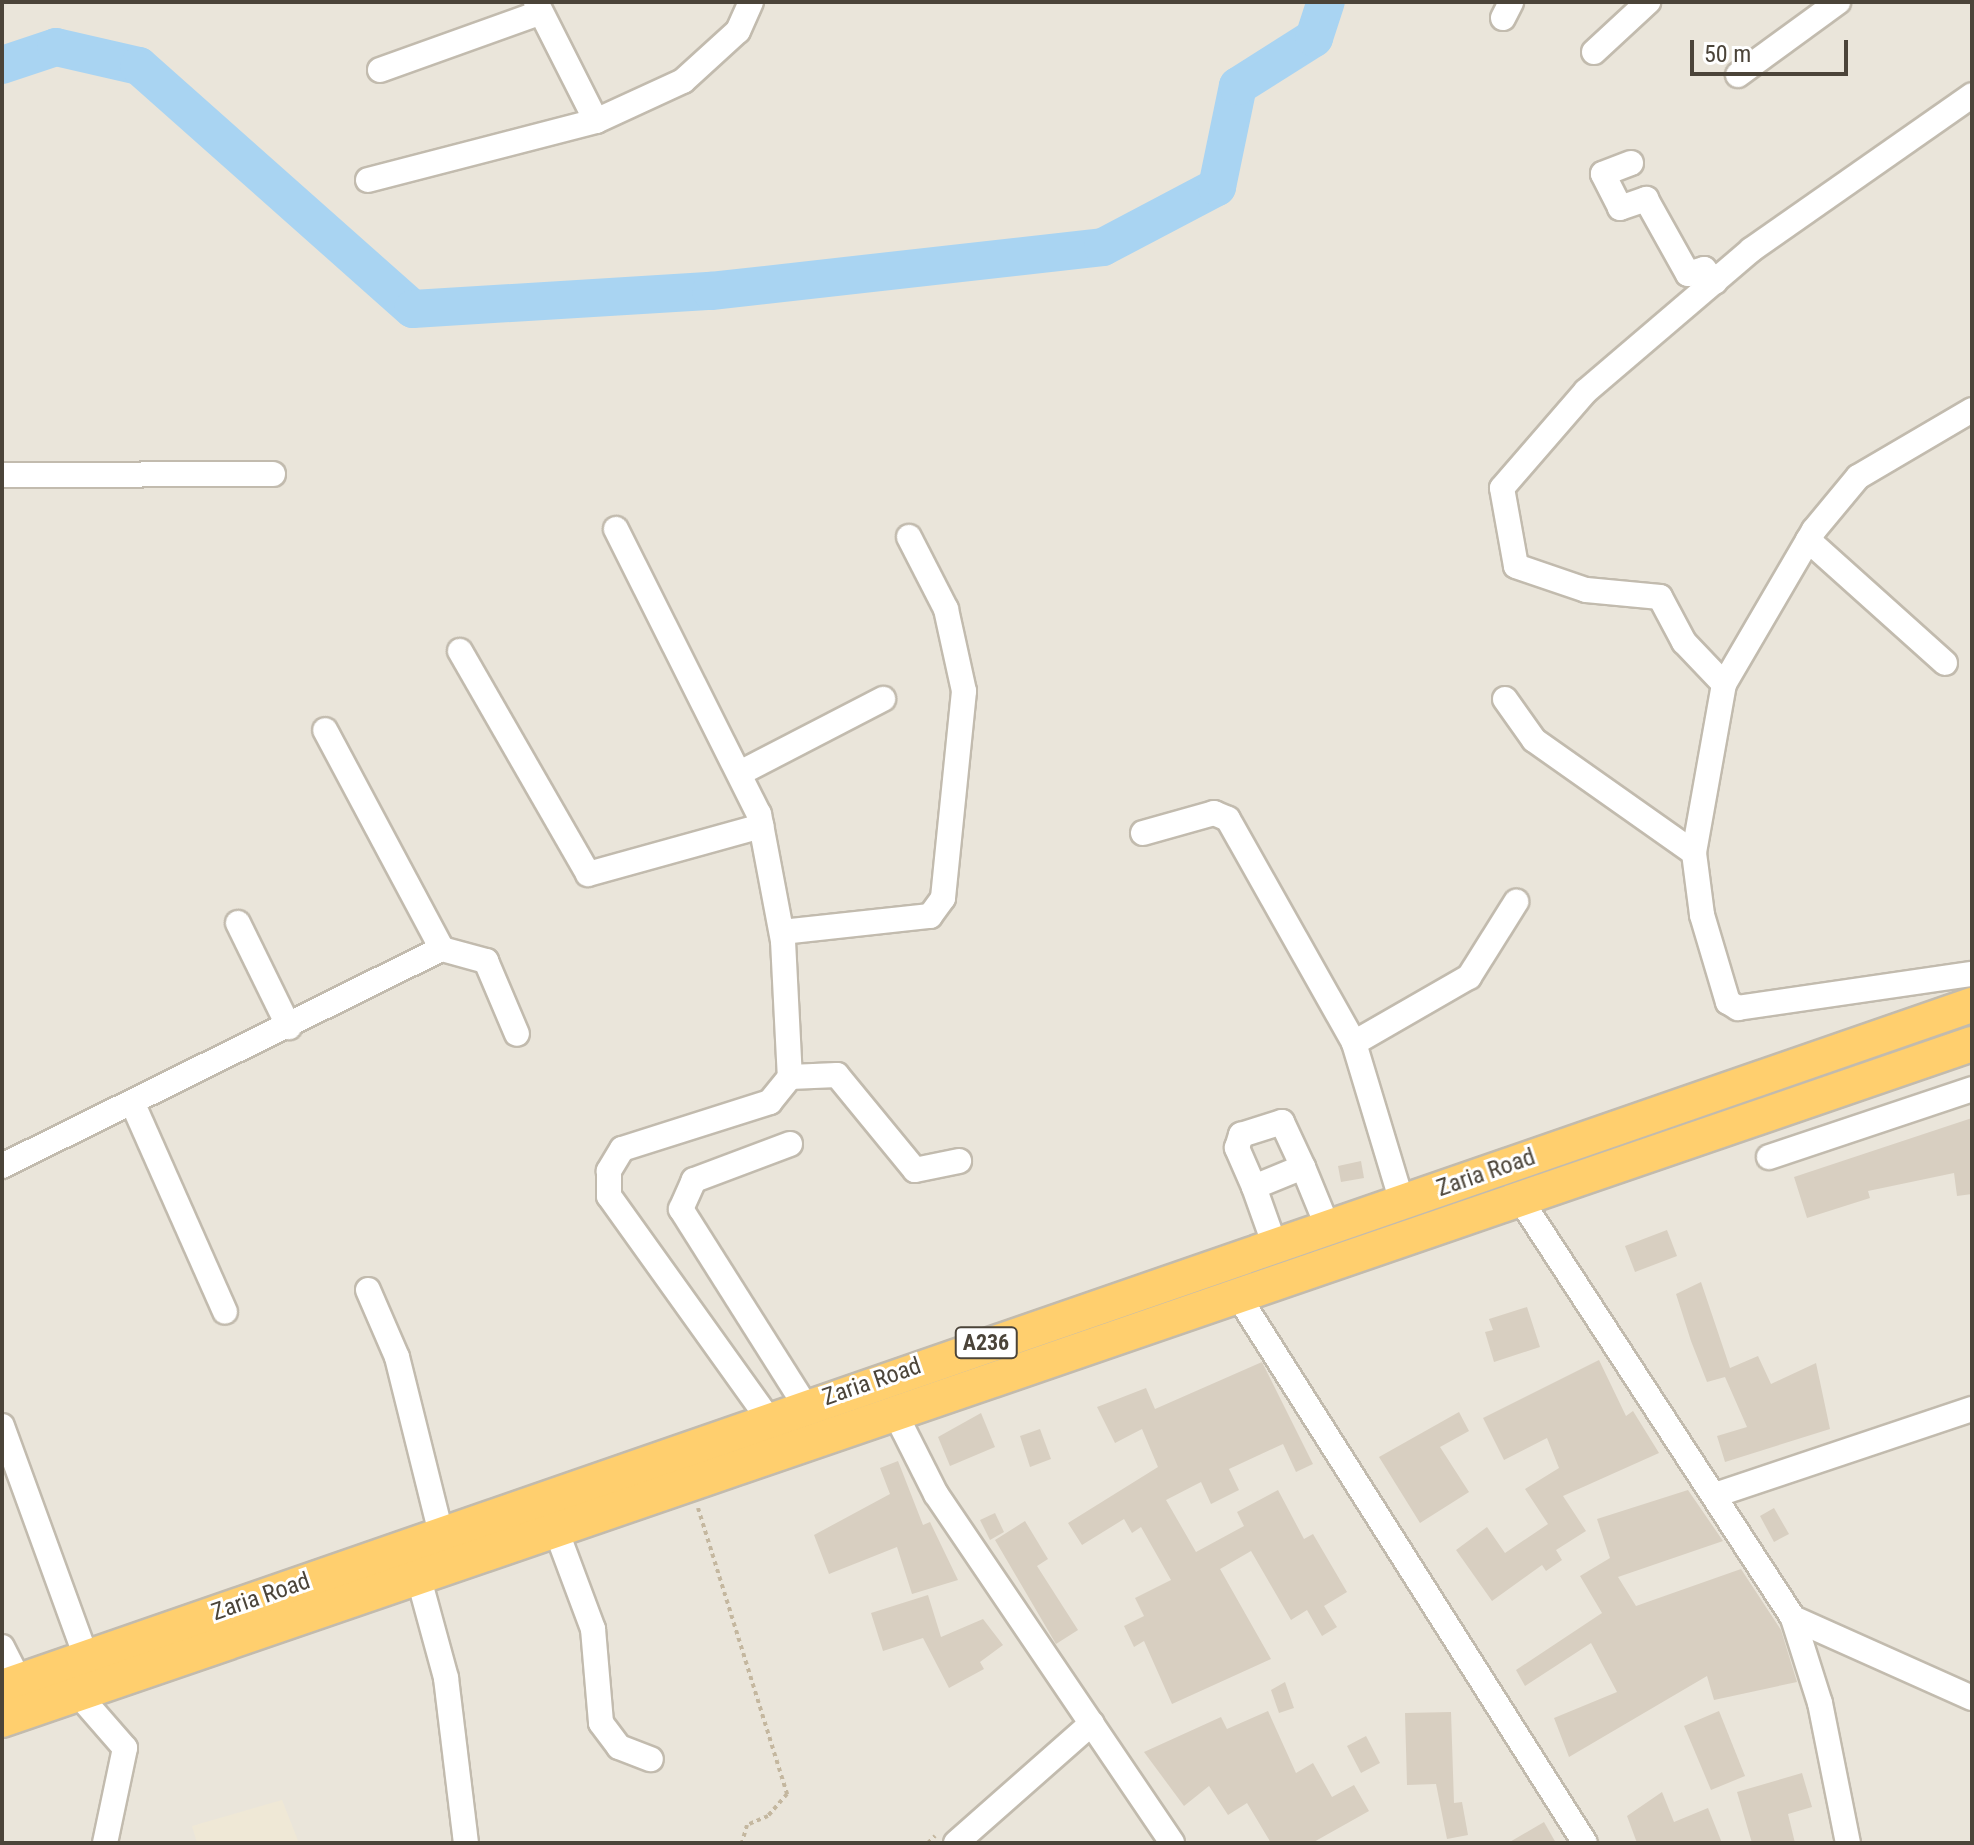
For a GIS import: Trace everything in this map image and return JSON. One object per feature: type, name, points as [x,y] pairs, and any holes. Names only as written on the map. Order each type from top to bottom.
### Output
[{"type":"highway","name":"Zaria Road","points":[[11,1684],[442,1537],[767,1417],[1275,1246],[1972,1005]]},
{"type":"highway","name":"A236","points":[[2,1720],[419,1579],[894,1411],[1240,1299],[1972,1044]]},
{"type":"highway","points":[[1341,1223],[1369,1254]]},
{"type":"highway","points":[[371,1559],[381,1592]]},
{"type":"street","points":[[368,180],[596,121],[683,81],[738,31],[751,2]]},
{"type":"street","points":[[1594,52],[1648,2]]},
{"type":"street","points":[[1738,75],[1838,2]]},
{"type":"street","points":[[380,70],[537,7],[596,121]]},
{"type":"street","points":[[1724,684],[1684,642],[1660,597],[1586,590],[1516,566],[1501,510],[1508,473],[1586,391],[1715,282],[1972,95]]},
{"type":"street","points":[[1631,163],[1603,174],[1620,208],[1646,199],[1688,274],[1704,269],[1715,282]]},
{"type":"street","points":[[1972,410],[1858,477],[1808,540],[1724,684],[1694,853],[1702,915],[1728,1002],[1738,1008],[1972,974]]},
{"type":"street","points":[[2,475],[273,474]]},
{"type":"street","points":[[616,529],[742,772],[761,826],[782,932],[790,1077],[770,1102],[622,1149],[609,1171],[616,1213],[767,1417]]},
{"type":"street","points":[[782,932],[930,916],[943,898],[964,691],[946,609],[909,537]]},
{"type":"street","points":[[1808,540],[1945,663]]},
{"type":"street","points":[[460,651],[588,874],[761,826]]},
{"type":"street","points":[[742,772],[883,699]]},
{"type":"street","points":[[1505,699],[1534,740],[1694,853]]},
{"type":"street","points":[[325,730],[442,949]]},
{"type":"street","points":[[1143,833],[1214,813],[1228,819],[1354,1043],[1402,1202]]},
{"type":"street","points":[[1354,1043],[1469,977],[1516,902]]},
{"type":"street","points":[[238,923],[289,1027]]},
{"type":"street","points":[[2,1166],[442,949],[486,961],[517,1034]]},
{"type":"street","points":[[1913,1064],[1924,1105]]},
{"type":"street","points":[[790,1077],[837,1075],[915,1170],[959,1161]]},
{"type":"street","points":[[1769,1157],[1972,1089]]},
{"type":"street","points":[[133,1104],[225,1312]]},
{"type":"street","points":[[1275,1246],[1237,1148],[1241,1135],[1282,1122],[1303,1167],[1341,1223]]},
{"type":"street","points":[[790,1144],[694,1180],[681,1209],[805,1405]]},
{"type":"street","points":[[1254,1187],[1303,1167]]},
{"type":"street","points":[[1522,1202],[1540,1239],[1715,1495],[1793,1618],[1820,1703],[1848,1843]]},
{"type":"street","points":[[368,1290],[397,1357],[442,1537]]},
{"type":"street","points":[[1240,1299],[1585,1843]]},
{"type":"street","points":[[1715,1495],[1972,1409]]},
{"type":"street","points":[[894,1411],[936,1494],[1172,1843]]},
{"type":"street","points":[[2,1426],[86,1657]]},
{"type":"street","points":[[556,1530],[593,1629],[601,1723],[619,1747],[651,1759]]},
{"type":"street","points":[[419,1579],[446,1678],[466,1843]]},
{"type":"street","points":[[1793,1618],[1972,1698]]},
{"type":"street","points":[[2,1647],[11,1684]]},
{"type":"street","points":[[77,1693],[125,1748],[105,1843]]},
{"type":"street","points":[[956,1843],[1092,1723]]},
{"type":"path","points":[[690,1482],[787,1794],[768,1816],[747,1825],[742,1843]]},
{"type":"shaded area","points":[[2,2],[1972,2],[1972,1843],[2,1843]]},
{"type":"shaded area","points":[[282,1800],[299,1843],[197,1843],[192,1826]]},
{"type":"building","points":[[1972,1118],[1972,1194],[1957,1196],[1954,1173],[1868,1191],[1870,1198],[1807,1218],[1794,1177]]},
{"type":"building","points":[[1361,1161],[1364,1178],[1341,1182],[1338,1166]]},
{"type":"building","points":[[1667,1230],[1677,1256],[1635,1272],[1625,1246]]},
{"type":"building","points":[[1701,1282],[1730,1368],[1758,1356],[1771,1384],[1816,1363],[1830,1429],[1725,1462],[1717,1436],[1747,1427],[1725,1377],[1707,1382],[1676,1294]]},
{"type":"building","points":[[1527,1307],[1540,1347],[1494,1362],[1485,1332],[1493,1330],[1489,1319]]},
{"type":"building","points":[[1599,1360],[1626,1416],[1633,1411],[1659,1453],[1563,1496],[1586,1531],[1556,1550],[1562,1560],[1546,1571],[1542,1565],[1492,1601],[1456,1550],[1487,1527],[1505,1553],[1548,1524],[1525,1489],[1559,1468],[1547,1438],[1504,1460],[1483,1418]]},
{"type":"building","points":[[1262,1362],[1313,1464],[1296,1472],[1283,1444],[1229,1469],[1239,1490],[1211,1504],[1201,1482],[1166,1500],[1196,1552],[1244,1526],[1237,1512],[1278,1490],[1304,1539],[1313,1534],[1347,1592],[1324,1606],[1337,1627],[1322,1636],[1307,1610],[1291,1620],[1251,1551],[1220,1569],[1271,1659],[1172,1704],[1144,1641],[1134,1647],[1124,1626],[1144,1616],[1135,1598],[1171,1580],[1141,1527],[1132,1533],[1124,1519],[1082,1545],[1068,1523],[1158,1467],[1142,1429],[1115,1443],[1097,1407],[1146,1388],[1155,1409]]},
{"type":"building","points":[[1459,1412],[1469,1431],[1440,1447],[1469,1492],[1420,1523],[1379,1457]]},
{"type":"building","points":[[981,1413],[995,1447],[950,1466],[938,1437]]},
{"type":"building","points":[[1040,1429],[1051,1459],[1030,1467],[1020,1436]]},
{"type":"building","points":[[898,1461],[923,1525],[930,1522],[958,1580],[912,1594],[897,1547],[829,1574],[814,1535],[890,1494],[880,1468]]},
{"type":"building","points":[[1688,1490],[1723,1541],[1618,1577],[1636,1606],[1741,1569],[1781,1630],[1797,1682],[1714,1700],[1707,1676],[1569,1757],[1554,1718],[1617,1692],[1591,1643],[1525,1686],[1516,1670],[1602,1613],[1580,1576],[1610,1558],[1597,1519]]},
{"type":"building","points":[[1774,1508],[1789,1534],[1774,1542],[1760,1516]]},
{"type":"building","points":[[995,1513],[1004,1532],[990,1540],[980,1520]]},
{"type":"building","points":[[1025,1521],[1048,1559],[1037,1566],[1078,1630],[1056,1644],[995,1540]]},
{"type":"building","points":[[928,1595],[941,1637],[983,1619],[1003,1645],[980,1662],[984,1669],[949,1688],[923,1638],[883,1651],[871,1613]]},
{"type":"building","points":[[1285,1682],[1294,1708],[1279,1713],[1271,1690]]},
{"type":"building","points":[[1268,1711],[1296,1773],[1313,1763],[1332,1797],[1354,1785],[1369,1811],[1312,1843],[1271,1843],[1247,1803],[1228,1815],[1209,1786],[1184,1806],[1144,1752],[1221,1717],[1227,1729]]},
{"type":"building","points":[[1719,1711],[1745,1776],[1711,1790],[1684,1726]]},
{"type":"building","points":[[1451,1712],[1454,1803],[1462,1802],[1468,1835],[1447,1839],[1436,1784],[1407,1785],[1405,1713]]},
{"type":"building","points":[[1366,1736],[1380,1763],[1361,1773],[1347,1746]]},
{"type":"building","points":[[1802,1773],[1812,1807],[1788,1814],[1795,1843],[1752,1843],[1737,1792]]},
{"type":"building","points":[[1662,1792],[1674,1822],[1708,1808],[1722,1843],[1637,1843],[1627,1816]]},
{"type":"building","points":[[1544,1822],[1556,1843],[1508,1843]]},
{"type":"waterway","points":[[2,65],[56,47],[139,66],[413,309],[711,291],[1103,247],[1217,187],[1238,86],[1314,38],[1326,2]]}]
